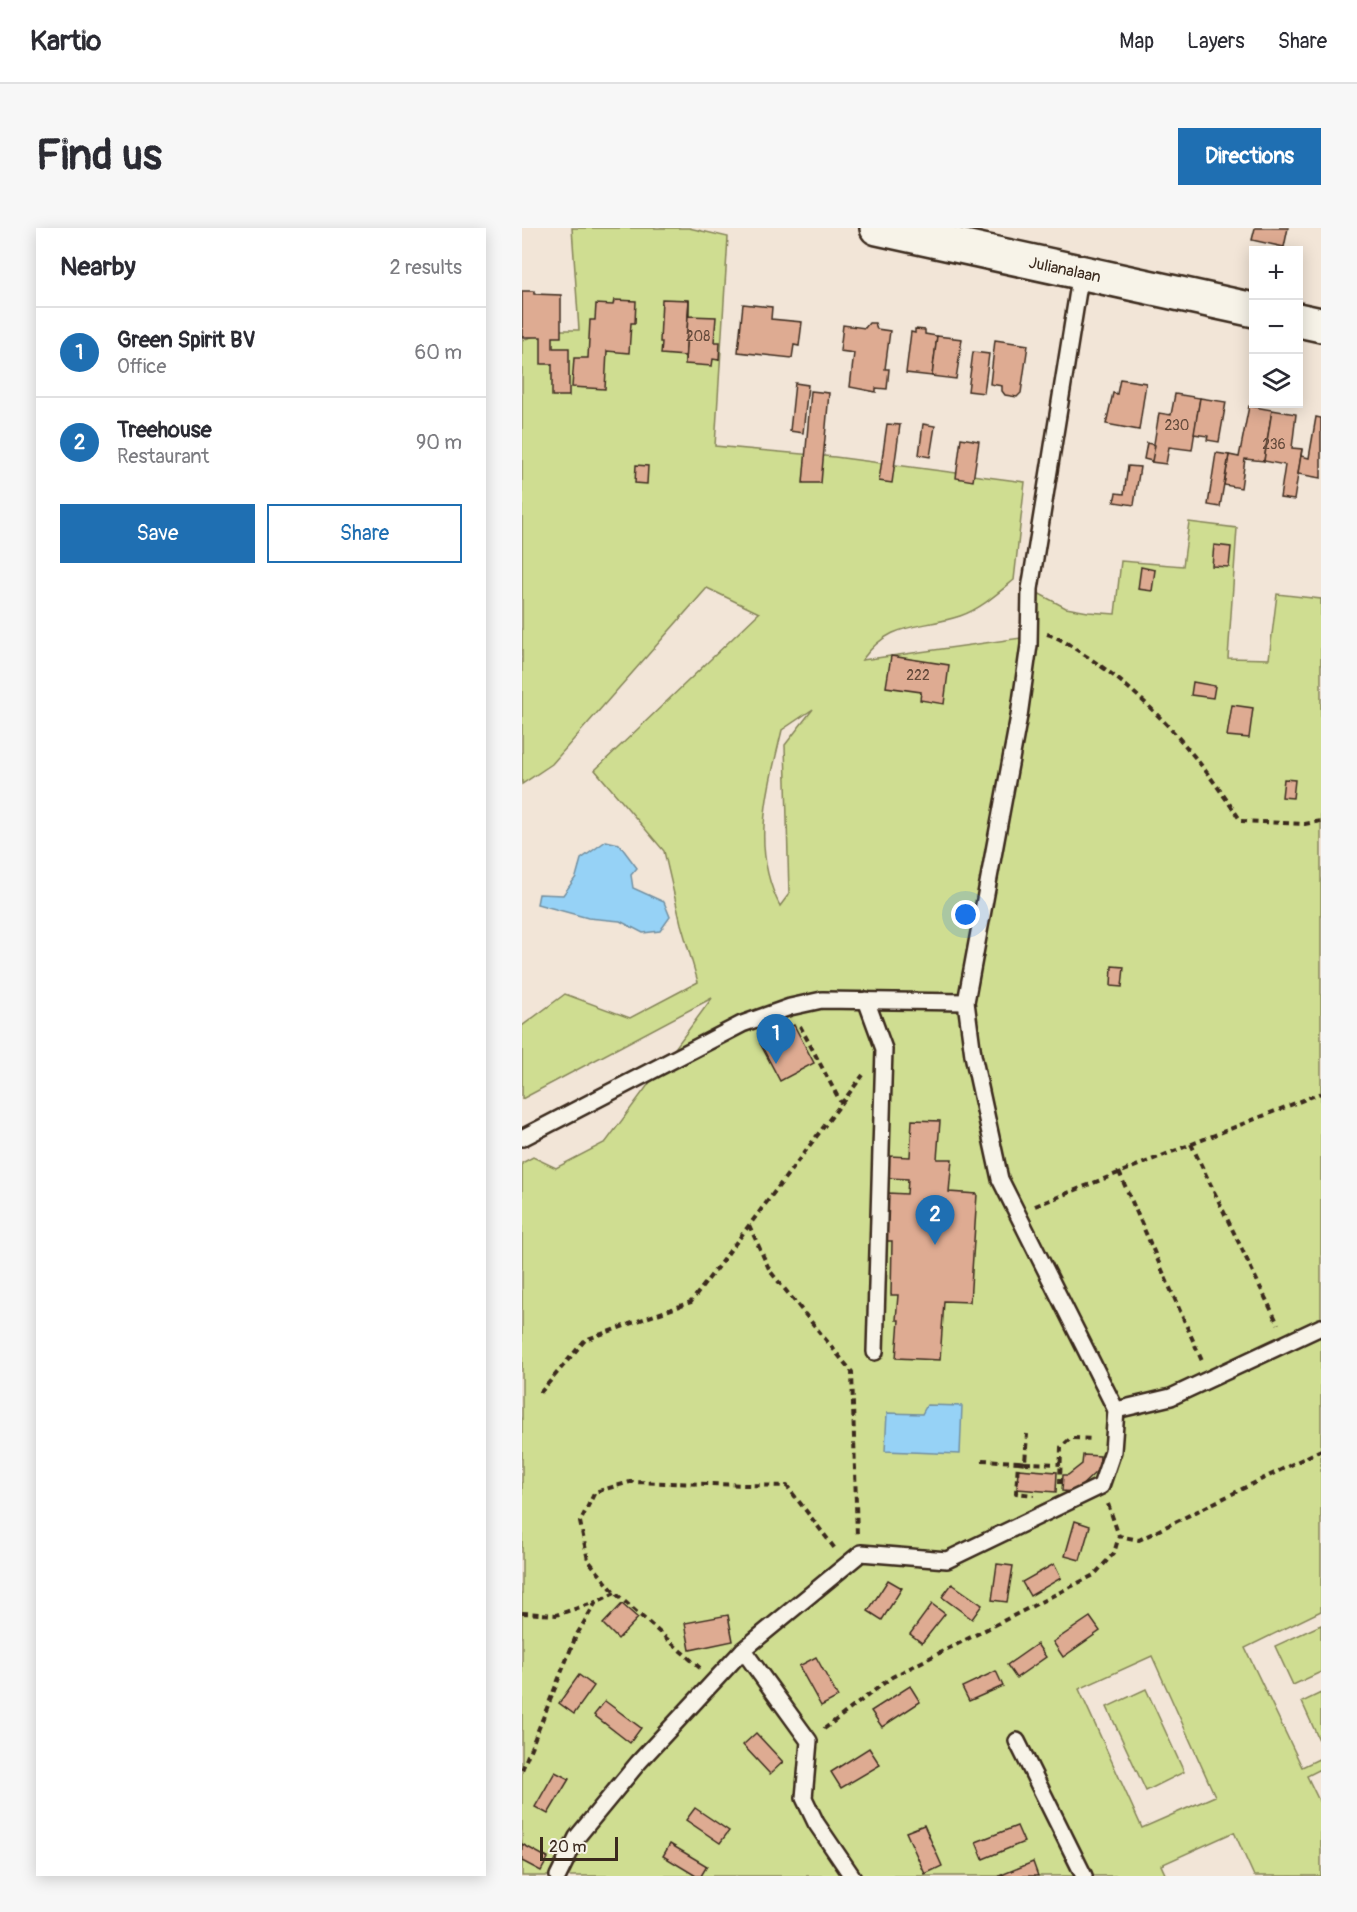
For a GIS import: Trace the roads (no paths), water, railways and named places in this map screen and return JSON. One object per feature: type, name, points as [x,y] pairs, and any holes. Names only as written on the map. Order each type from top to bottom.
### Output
[{"type":"street","name":"Julianalaan","points":[[877,228],[1249,309]]},
{"type":"street","points":[[1303,321],[1321,325]]},
{"type":"lane","points":[[558,1876],[577,1837],[638,1763],[743,1650],[861,1553],[947,1560],[1062,1501],[1101,1486],[1113,1450],[1116,1410],[1000,1179],[973,1055],[966,1002],[1019,716],[1029,645],[1030,589],[1081,272]]},
{"type":"lane","points":[[522,1138],[742,1024],[790,1007],[822,999],[966,1002]]},
{"type":"lane","points":[[866,1000],[884,1049],[875,1353]]},
{"type":"lane","points":[[1116,1410],[1171,1397],[1321,1328]]},
{"type":"lane","points":[[743,1650],[809,1741],[804,1798],[816,1823],[852,1876]]},
{"type":"lane","points":[[1017,1741],[1084,1876]]},
{"type":"water","points":[[606,841],[619,844],[637,868],[631,875],[633,888],[664,902],[670,917],[660,931],[643,933],[620,921],[588,918],[537,904],[539,894],[563,895],[576,877],[581,859]]},
{"type":"water","points":[[927,1405],[962,1406],[960,1454],[885,1451],[887,1413],[922,1414]]},
{"type":"place","name":"Green Spirit BV","points":[[776,1064]]},
{"type":"place","name":"Treehouse","points":[[935,1245]]}]
